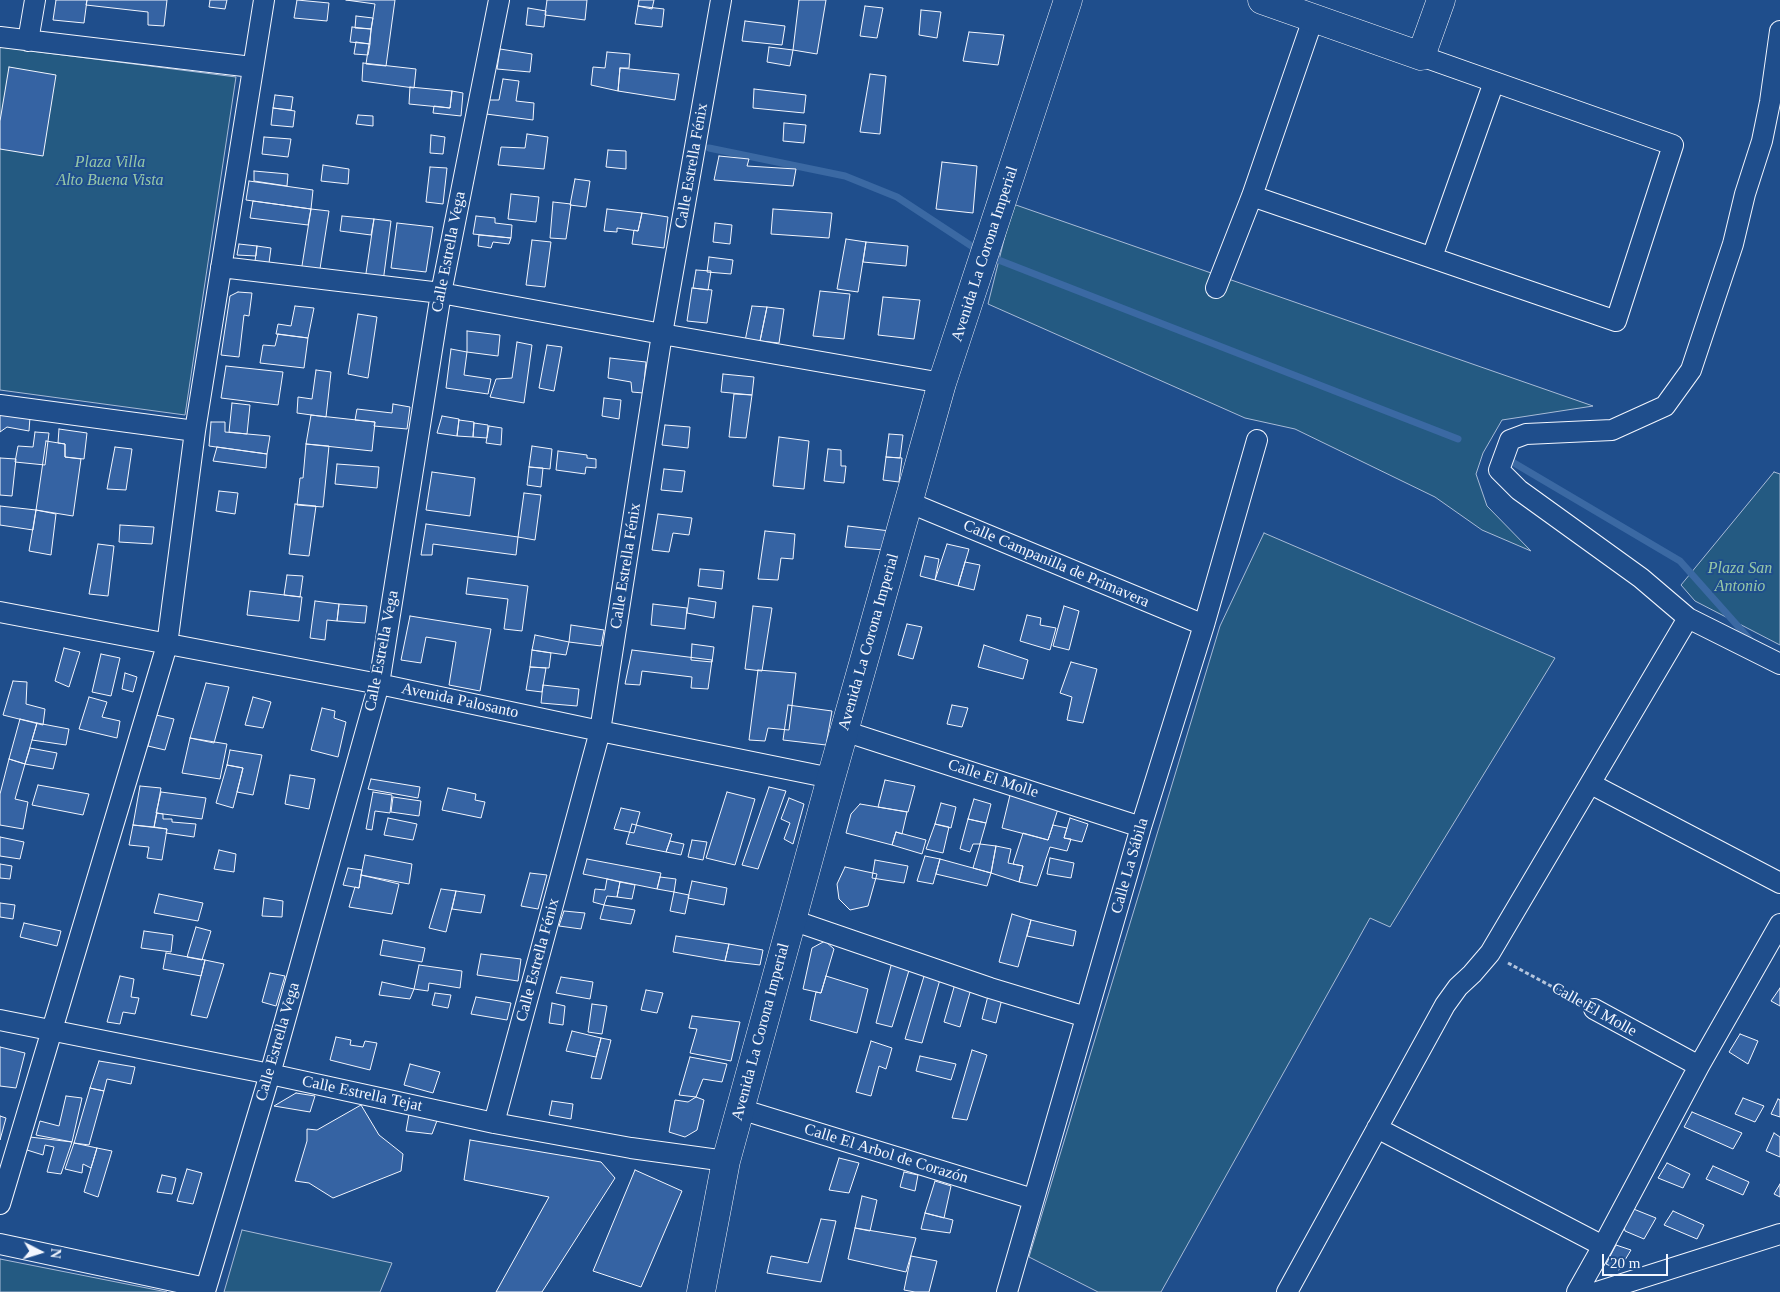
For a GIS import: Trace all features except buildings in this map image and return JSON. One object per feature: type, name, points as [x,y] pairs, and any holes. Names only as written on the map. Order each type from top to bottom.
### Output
[{"type":"street","points":[[28,41],[35,0]]},
{"type":"street","points":[[0,1204],[166,645],[195,431],[264,0]]},
{"type":"street","name":"Calle Estrella Vega","points":[[0,1244],[206,1288],[270,1074],[378,684],[440,292],[499,0]]},
{"type":"street","name":"Calle Estrella Fénix","points":[[494,1123],[600,731],[662,334],[721,0]]},
{"type":"street","name":"Avenida La Corona Imperial","points":[[701,1292],[726,1161],[908,502],[942,383],[1068,0]]},
{"type":"street","points":[[1252,196],[1616,321],[1673,145],[1262,0]]},
{"type":"street","points":[[1421,56],[1441,0]]},
{"type":"street","points":[[1216,288],[1252,196],[1313,18]]},
{"type":"street","points":[[1780,31],[1770,102],[1762,141],[1745,194],[1733,244],[1691,370],[1665,406],[1612,430],[1526,434],[1510,440],[1499,470],[1519,490],[1642,578],[1688,618],[1780,664]]},
{"type":"street","points":[[0,37],[252,67]]},
{"type":"street","points":[[1432,257],[1494,82]]},
{"type":"street","points":[[221,267],[440,292],[662,334],[942,383]]},
{"type":"street","points":[[0,405],[195,431]]},
{"type":"street","name":"Calle La Sábila","points":[[1007,1292],[1086,1016],[1204,625],[1257,440]]},
{"type":"street","name":"Calle Campanilla de Primavera","points":[[908,502],[1204,625]]},
{"type":"street","name":"Avenida Palosanto","points":[[0,612],[378,684],[831,778]]},
{"type":"street","points":[[1287,1292],[1445,1005],[1458,987],[1490,953],[1688,618]]},
{"type":"street","name":"Calle El Molle","points":[[844,731],[1142,826]]},
{"type":"street","points":[[1591,784],[1780,883]]},
{"type":"street","points":[[792,920],[990,988],[1086,1016]]},
{"type":"street","points":[[1577,1292],[1699,1066],[1780,924]]},
{"type":"street","name":"Calle El Molle","points":[[1594,1010],[1699,1066]]},
{"type":"street","name":"Calle Estrella Tejat","points":[[0,1020],[270,1074],[494,1123],[631,1148],[726,1161]]},
{"type":"street","name":"Calle El Arbol de Corazón","points":[[740,1109],[1033,1199]]},
{"type":"street","points":[[1377,1128],[1603,1246]]},
{"type":"street","points":[[1596,1292],[1780,1234]]},
{"type":"path","name":"Calle El Molle","points":[[1490,953],[1594,1010]]},
{"type":"green space","name":"Plaza Villa Alto Buena Vista","points":[[0,47],[236,77],[185,415],[0,390]]},
{"type":"green space","points":[[1013,204],[1593,406],[1502,420],[1483,453],[1476,474],[1487,506],[1531,551],[1482,530],[1435,497],[1295,429],[1245,418],[988,304]]},
{"type":"green space","name":"Plaza San Antonio","points":[[1774,472],[1780,474],[1780,645],[1695,601],[1681,585]]},
{"type":"green space","points":[[1264,533],[1555,658],[1390,927],[1370,918],[1161,1292],[1098,1292],[1029,1257],[1220,626]]},
{"type":"green space","points":[[242,1230],[392,1263],[380,1292],[224,1292]]},
{"type":"green space","points":[[0,1259],[167,1292],[0,1292]]},
{"type":"waterway","points":[[709,148],[845,176],[897,197],[973,247]]},
{"type":"waterway","points":[[996,259],[1458,439]]},
{"type":"waterway","points":[[1509,460],[1680,561],[1752,642]]}]
